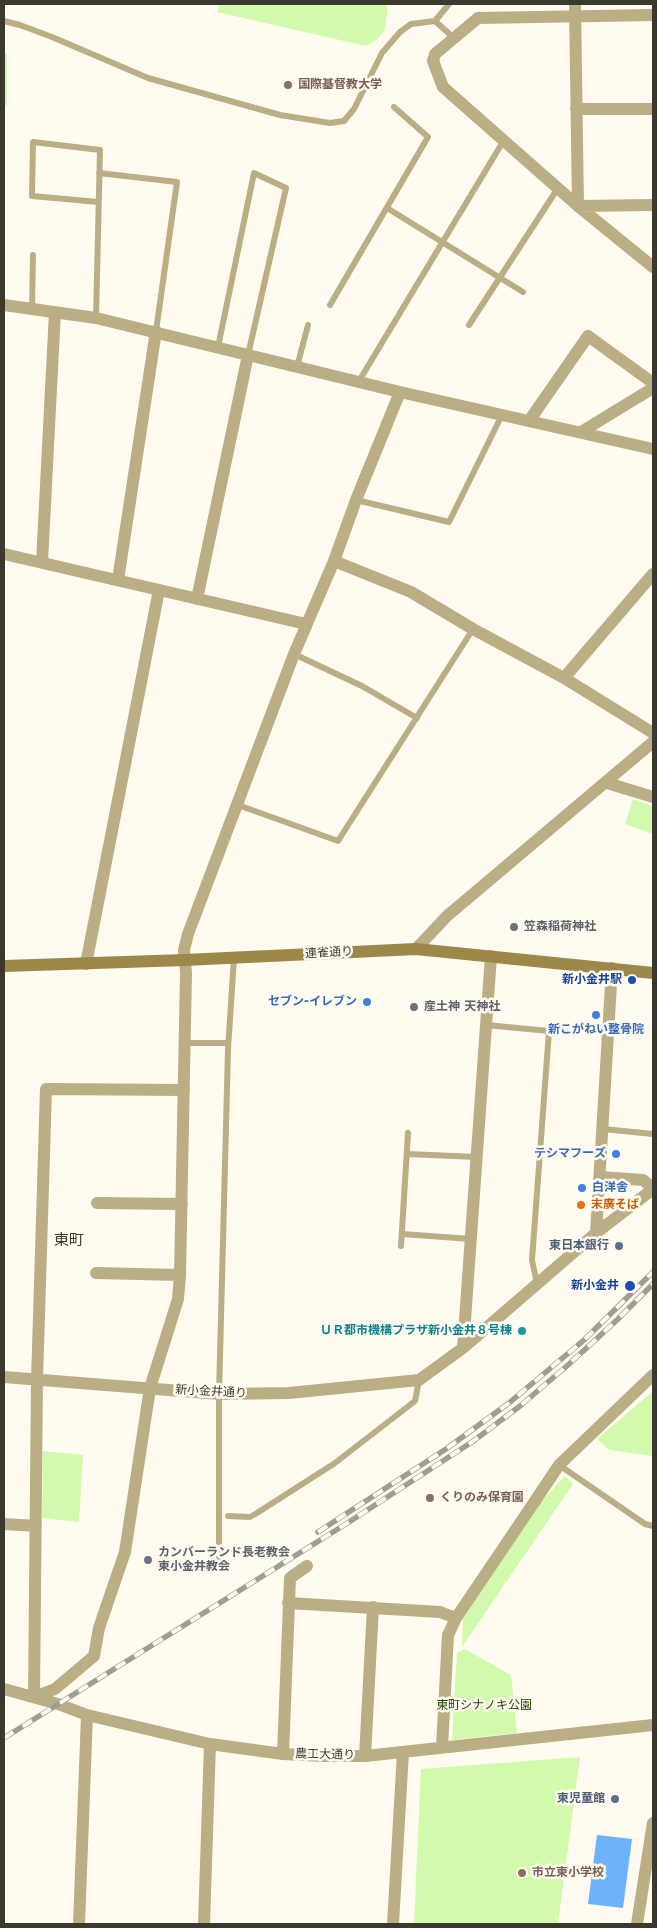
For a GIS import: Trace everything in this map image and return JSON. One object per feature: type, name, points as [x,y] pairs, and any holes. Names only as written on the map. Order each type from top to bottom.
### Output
[{"type":"main road","name":"連雀通り","points":[[4,966],[416,949],[653,972]]},
{"type":"street","points":[[575,10],[578,206]]},
{"type":"street","points":[[653,15],[575,10],[478,18],[435,54],[433,61],[443,87],[578,206],[653,267]]},
{"type":"street","points":[[576,109],[653,109]]},
{"type":"street","points":[[578,206],[653,205]]},
{"type":"street","points":[[4,305],[96,318],[502,416],[653,449]]},
{"type":"street","points":[[42,562],[54,312]]},
{"type":"street","points":[[118,580],[156,332]]},
{"type":"street","points":[[529,421],[588,336],[653,383]]},
{"type":"street","points":[[197,599],[248,355]]},
{"type":"street","points":[[581,432],[653,388]]},
{"type":"street","points":[[184,1090],[46,1089],[37,1380],[34,1697],[55,1689],[94,1656],[98,1628],[125,1552],[150,1388],[178,1299],[182,1204],[185,1043],[184,950],[188,934],[294,654],[334,561],[356,500],[400,392]]},
{"type":"street","points":[[4,554],[306,624]]},
{"type":"street","points":[[334,561],[411,592],[472,629],[564,678],[653,733]]},
{"type":"street","points":[[564,678],[653,574]]},
{"type":"street","points":[[86,964],[159,590]]},
{"type":"street","points":[[416,949],[447,916],[607,783],[653,742]]},
{"type":"street","points":[[607,783],[653,797]]},
{"type":"street","points":[[463,1348],[491,956]]},
{"type":"street","points":[[596,1233],[612,968]]},
{"type":"street","points":[[419,1380],[463,1348],[596,1233],[652,1190],[644,1180],[600,1177]]},
{"type":"street","points":[[97,1204],[182,1204]]},
{"type":"street","points":[[96,1274],[180,1275]]},
{"type":"street","points":[[442,1747],[448,1634],[456,1618],[560,1465],[653,1375]]},
{"type":"street","name":"新小金井通り","points":[[4,1377],[219,1394],[289,1392],[419,1380]]},
{"type":"street","points":[[4,1524],[36,1526]]},
{"type":"street","points":[[283,1754],[290,1578],[307,1566]]},
{"type":"street","points":[[288,1603],[440,1612],[456,1618]]},
{"type":"street","points":[[365,1756],[373,1607]]},
{"type":"street","name":"農工大通り","points":[[4,1689],[87,1714],[210,1744],[283,1754],[365,1756],[653,1725]]},
{"type":"street","points":[[79,1924],[87,1714]]},
{"type":"street","points":[[204,1924],[210,1744]]},
{"type":"street","points":[[393,1924],[402,1752]]},
{"type":"street","points":[[637,1924],[653,1823]]},
{"type":"lane","points":[[4,22],[20,25],[46,35],[148,78],[280,115],[330,123],[344,121],[354,109],[382,53],[400,32],[411,24],[435,21],[449,4]]},
{"type":"lane","points":[[435,21],[454,38]]},
{"type":"lane","points":[[330,305],[428,136],[394,106]]},
{"type":"lane","points":[[359,382],[504,140]]},
{"type":"lane","points":[[96,318],[100,150],[33,142],[32,196],[98,202]]},
{"type":"lane","points":[[99,173],[177,182],[156,332]]},
{"type":"lane","points":[[218,347],[254,173],[286,188],[248,355]]},
{"type":"lane","points":[[469,325],[558,188]]},
{"type":"lane","points":[[387,208],[523,292]]},
{"type":"lane","points":[[32,308],[33,255]]},
{"type":"lane","points":[[298,366],[308,325]]},
{"type":"lane","points":[[356,500],[449,522],[502,416]]},
{"type":"lane","points":[[238,804],[338,842],[472,629]]},
{"type":"lane","points":[[294,654],[362,686],[417,718]]},
{"type":"lane","points":[[219,1563],[219,1394],[228,1044],[234,958]]},
{"type":"lane","points":[[486,1025],[548,1031],[532,1260],[536,1284]]},
{"type":"lane","points":[[185,1043],[228,1044]]},
{"type":"lane","points":[[603,1129],[653,1134]]},
{"type":"lane","points":[[401,1246],[408,1133]]},
{"type":"lane","points":[[407,1154],[477,1157]]},
{"type":"lane","points":[[402,1234],[471,1239]]},
{"type":"lane","points":[[228,1516],[250,1517],[258,1514],[335,1462],[415,1401],[419,1380]]},
{"type":"lane","points":[[560,1465],[645,1524],[653,1526]]},
{"type":"green space","points":[[220,4],[387,4],[387,15],[385,29],[378,39],[366,46],[217,12]]},
{"type":"green space","points":[[4,54],[7,54],[7,105],[4,105]]},
{"type":"green space","points":[[633,799],[653,806],[653,834],[625,824]]},
{"type":"green space","points":[[653,1391],[653,1456],[609,1450],[597,1439]]},
{"type":"green space","points":[[43,1451],[83,1455],[79,1522],[42,1518]]},
{"type":"green space","points":[[565,1476],[573,1484],[462,1647],[463,1617],[539,1504]]},
{"type":"green space","name":"東町シナノキ公園","points":[[465,1649],[511,1675],[517,1733],[452,1740],[457,1653]]},
{"type":"green space","name":"市立東小学校","points":[[580,1757],[558,1924],[414,1924],[421,1769]]},
{"type":"water","points":[[597,1835],[632,1839],[623,1908],[588,1904]]},
{"type":"railway","points":[[318,1532],[446,1449],[509,1403],[584,1340],[653,1272]]},
{"type":"railway","points":[[4,1738],[349,1522],[472,1442],[520,1406],[568,1365],[653,1284]]},
{"type":"place","name":"国際基督教大学","points":[[288,85]]},
{"type":"place","name":"笠森稲荷神社","points":[[514,927]]},
{"type":"place","name":"新小金井駅","points":[[632,980]]},
{"type":"place","name":"セブン-イレブン","points":[[367,1002]]},
{"type":"place","name":"産土神 天神社","points":[[414,1007]]},
{"type":"place","name":"新こがねい整骨院","points":[[596,1015]]},
{"type":"place","name":"テシマフーズ","points":[[616,1154]]},
{"type":"place","name":"白洋舎","points":[[582,1188]]},
{"type":"place","name":"末廣そば","points":[[581,1205]]},
{"type":"place","name":"東日本銀行","points":[[619,1246]]},
{"type":"place","name":"新小金井","points":[[630,1286]]},
{"type":"place","name":"ＵＲ都市機構プラザ新小金井８号棟","points":[[522,1331]]},
{"type":"place","name":"くりのみ保育園","points":[[430,1498]]},
{"type":"place","name":"カンバーランド長老教会 東小金井教会","points":[[148,1560]]},
{"type":"place","name":"東児童館","points":[[615,1799]]},
{"type":"place","name":"市立東小学校","points":[[522,1873]]},
{"type":"district","name":"東町","points":[[69,1241]]}]
